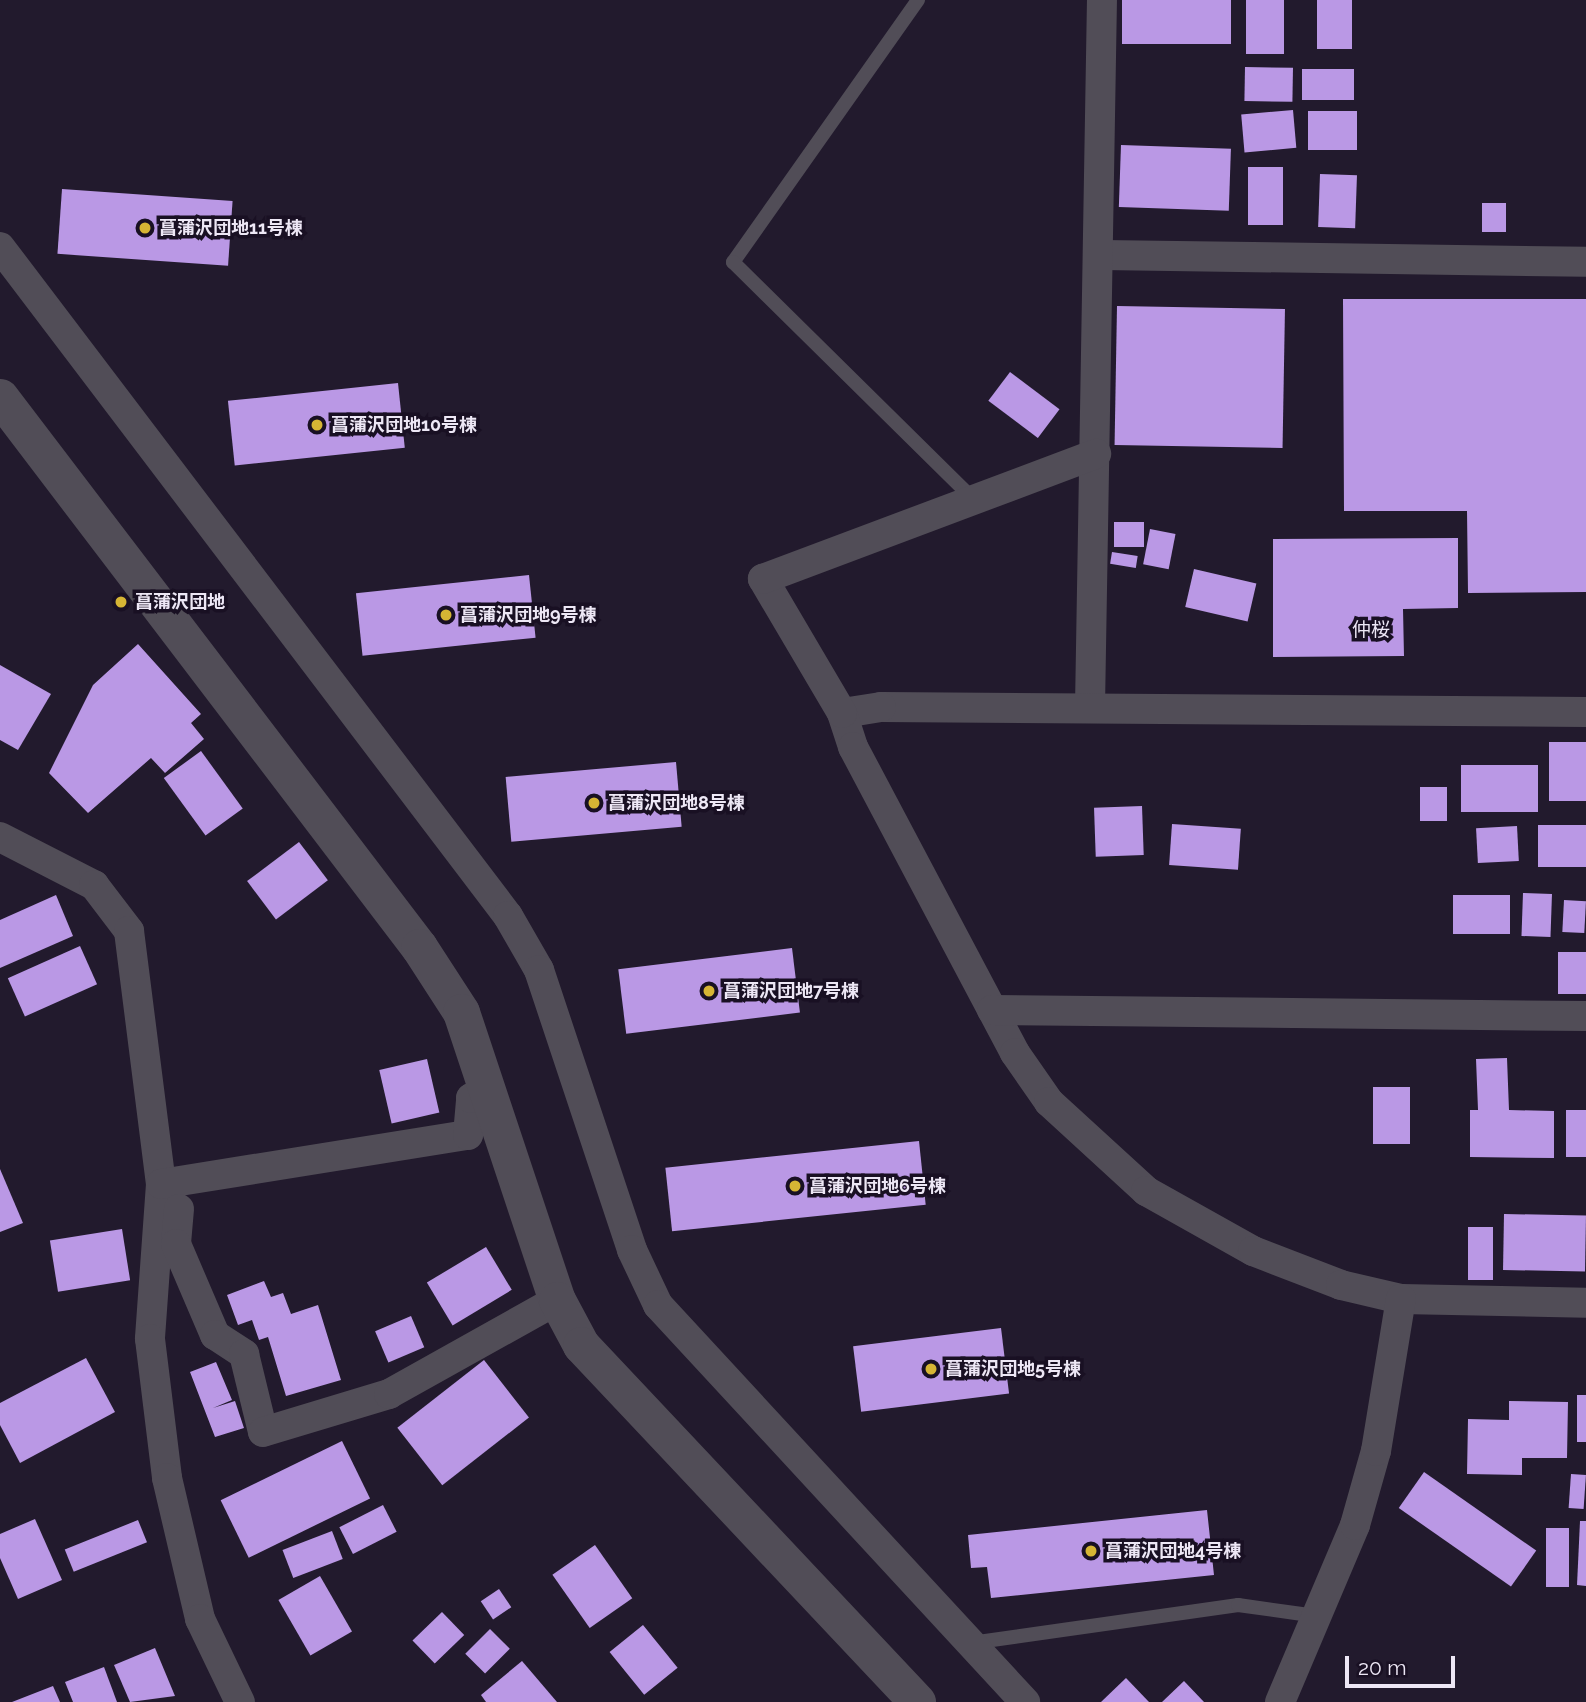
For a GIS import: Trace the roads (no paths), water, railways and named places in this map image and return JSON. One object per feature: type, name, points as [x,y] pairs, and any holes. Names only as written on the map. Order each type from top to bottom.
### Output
[{"type":"street","points":[[1090,707],[1101,256],[1102,0]]},
{"type":"street","points":[[0,247],[508,916],[539,970],[632,1250],[658,1305],[1025,1702]]},
{"type":"street","points":[[1101,256],[1586,262]]},
{"type":"street","points":[[0,397],[419,947],[461,1012],[490,1088],[557,1300],[581,1345],[917,1702]]},
{"type":"street","points":[[1096,454],[972,498],[763,579],[842,713],[992,1010],[1049,1102],[1146,1191],[1253,1251],[1341,1285],[1401,1299],[1586,1303]]},
{"type":"street","points":[[842,713],[881,706],[1586,712]]},
{"type":"street","points":[[0,837],[94,885],[129,931],[171,1183],[176,1244],[215,1335],[244,1354],[263,1432],[389,1394],[557,1300]]},
{"type":"street","points":[[992,1010],[1586,1016]]},
{"type":"street","points":[[171,1183],[468,1135],[471,1098],[490,1088]]},
{"type":"street","points":[[171,1183],[149,1339],[167,1478],[200,1619],[240,1702]]},
{"type":"street","points":[[1280,1702],[1355,1525],[1377,1451],[1401,1299]]},
{"type":"lane","points":[[918,0],[733,262],[972,498]]},
{"type":"lane","points":[[971,1643],[1238,1605],[1316,1616]]},
{"type":"place","name":"菖蒲沢団地11号棟","points":[[145,228]]},
{"type":"place","name":"菖蒲沢団地10号棟","points":[[317,425]]},
{"type":"place","name":"菖蒲沢団地","points":[[121,602]]},
{"type":"place","name":"菖蒲沢団地9号棟","points":[[446,615]]},
{"type":"place","name":"菖蒲沢団地8号棟","points":[[594,803]]},
{"type":"place","name":"菖蒲沢団地7号棟","points":[[709,991]]},
{"type":"place","name":"菖蒲沢団地6号棟","points":[[795,1186]]},
{"type":"place","name":"菖蒲沢団地5号棟","points":[[931,1369]]},
{"type":"place","name":"菖蒲沢団地4号棟","points":[[1091,1551]]},
{"type":"district","name":"仲桜","points":[[1371,630]]}]
